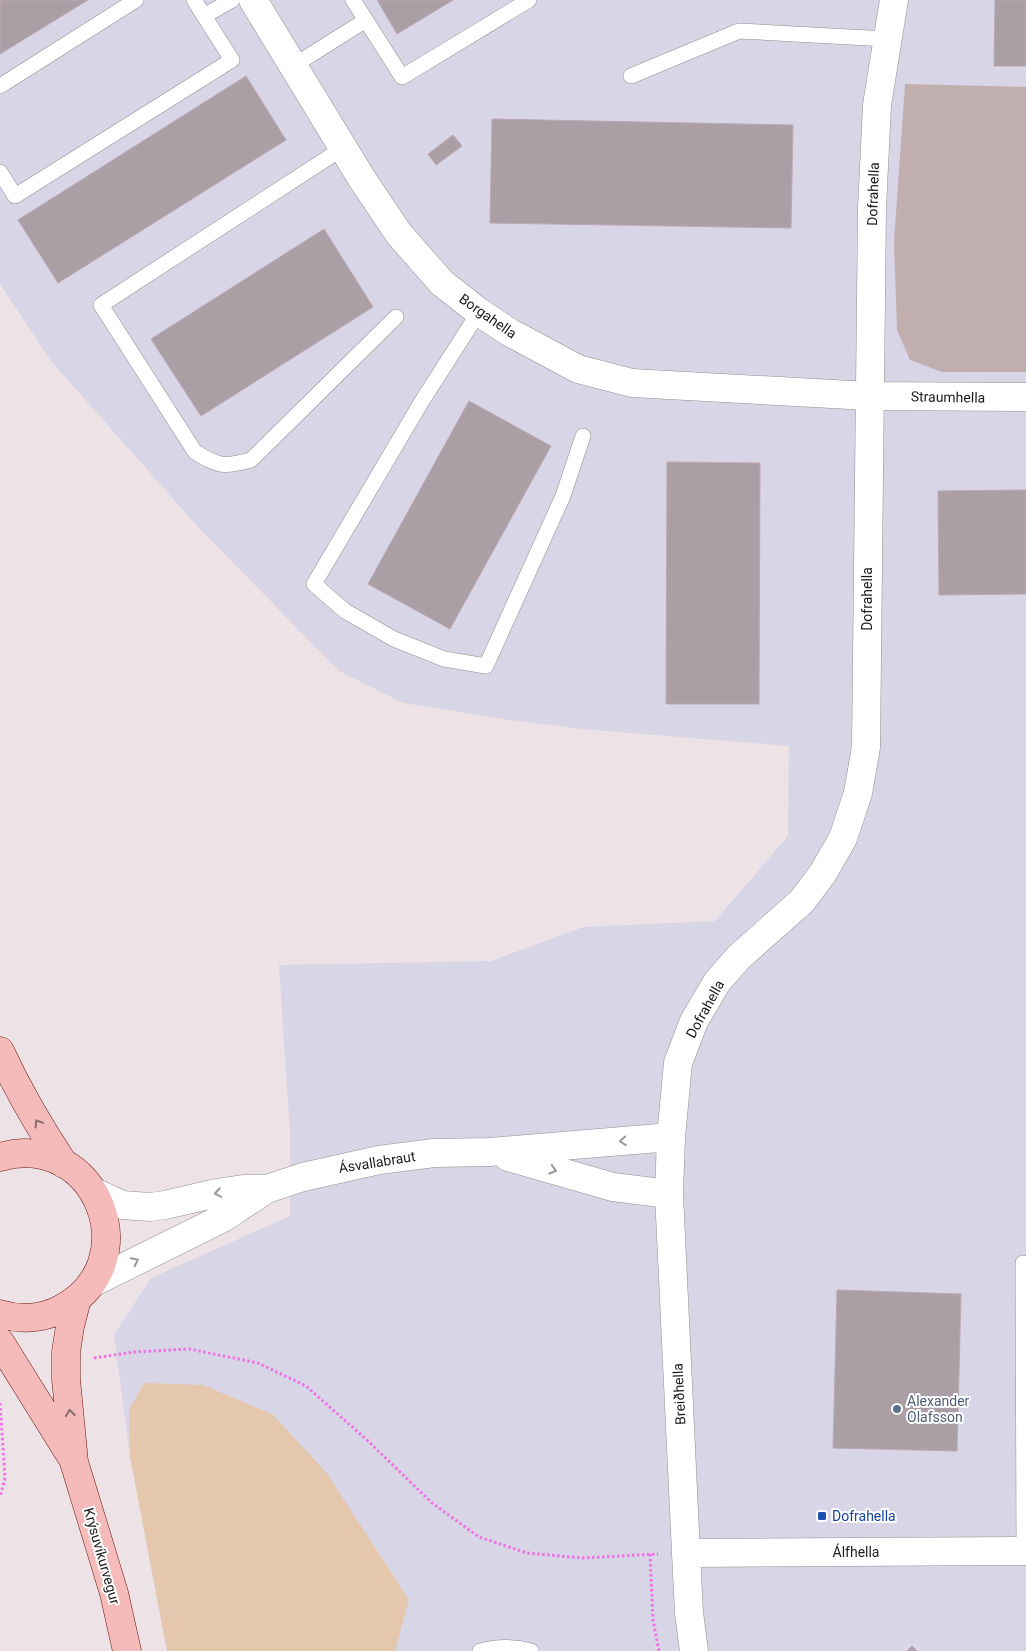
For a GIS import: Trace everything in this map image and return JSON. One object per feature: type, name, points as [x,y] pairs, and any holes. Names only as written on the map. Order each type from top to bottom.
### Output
[{"type":"main road","points":[[0,1051],[29,1107],[64,1164]]},
{"type":"main road","points":[[0,1157],[12,1154],[30,1154],[47,1157],[64,1164]]},
{"type":"main road","name":"Krýsuvíkurvegur","points":[[64,1164],[81,1176],[94,1192],[103,1212],[107,1232],[102,1263],[84,1291],[67,1339],[66,1364],[74,1462],[114,1593],[127,1651]]},
{"type":"main road","points":[[0,1314],[15,1317],[37,1317],[56,1312],[84,1291]]},
{"type":"main road","name":"Krýsuvíkurvegur","points":[[0,1342],[74,1462]]},
{"type":"street","name":"Borgahella","points":[[253,0],[362,179],[399,234],[442,283],[479,312],[509,332],[578,369],[632,383],[869,396]]},
{"type":"street","name":"Dofrahella","points":[[671,1137],[678,1063],[694,1021],[717,982],[739,958],[802,901],[824,873],[843,838],[858,793],[866,747],[872,208],[877,105],[894,0]]},
{"type":"street","name":"Straumhella","points":[[869,396],[1026,397]]},
{"type":"street","name":"Ásvallabraut","points":[[84,1291],[223,1218],[267,1189],[303,1177],[379,1160],[434,1154],[489,1152],[671,1137]]},
{"type":"street","name":"Breiðhella","points":[[671,1137],[669,1194],[689,1613],[694,1651]]},
{"type":"street","name":"Ásvallabraut","points":[[489,1152],[613,1187],[669,1194]]},
{"type":"street","name":"Ásvallabraut","points":[[94,1192],[122,1205],[150,1207],[217,1193],[267,1189]]},
{"type":"street","name":"Álfhella","points":[[686,1552],[1025,1552]]},
{"type":"lane","points":[[0,86],[136,0]]},
{"type":"lane","points":[[0,172],[15,196],[232,60],[194,0]]},
{"type":"lane","points":[[204,16],[232,0]]},
{"type":"lane","points":[[353,0],[402,77],[529,0]]},
{"type":"lane","points":[[293,66],[366,20]]},
{"type":"lane","points":[[631,76],[740,31],[887,39]]},
{"type":"lane","points":[[343,148],[101,305],[195,452],[215,464],[232,464],[251,460],[396,317]]},
{"type":"lane","points":[[479,312],[422,401],[314,584],[345,610],[394,639],[444,659],[486,666],[563,496],[583,436]]},
{"type":"lane","points":[[1023,1263],[1025,1552]]},
{"type":"lane","points":[[480,1651],[496,1647],[514,1647],[531,1651]]},
{"type":"path","points":[[66,1364],[134,1352],[189,1349],[258,1363],[306,1386],[367,1440],[432,1503],[479,1537],[527,1553],[582,1558],[686,1552]]},
{"type":"path","points":[[0,1403],[4,1478],[0,1497]]},
{"type":"path","points":[[650,1554],[653,1620],[659,1651]]},
{"type":"shaded area","points":[[0,0],[1026,0],[1026,1651],[167,1651],[130,1456],[114,1335],[151,1278],[290,1216],[290,1133],[279,965],[491,961],[583,927],[715,921],[788,836],[789,746],[582,729],[403,703],[339,671],[198,527],[51,361],[0,284]]},
{"type":"shaded area","points":[[905,84],[1026,87],[1026,372],[942,372],[910,360],[897,330],[894,242]]},
{"type":"shaded area","points":[[144,1383],[203,1385],[272,1414],[326,1472],[409,1600],[395,1651],[167,1651],[130,1456],[129,1410]]},
{"type":"building","points":[[0,0],[88,0],[0,54]]},
{"type":"building","points":[[377,0],[453,0],[397,34]]},
{"type":"building","points":[[995,0],[1026,0],[1026,66],[994,66]]},
{"type":"building","points":[[246,76],[286,140],[58,283],[18,220]]},
{"type":"building","points":[[492,119],[793,125],[791,228],[490,223]]},
{"type":"building","points":[[453,135],[462,146],[436,165],[428,154]]},
{"type":"building","points":[[324,229],[373,307],[201,416],[151,339]]},
{"type":"building","points":[[469,401],[551,446],[450,629],[368,584]]},
{"type":"building","points":[[667,462],[760,463],[759,704],[666,704]]},
{"type":"building","points":[[1026,490],[1026,594],[939,595],[938,491]]},
{"type":"building","points":[[837,1290],[961,1294],[957,1451],[833,1448]]},
{"type":"building","points":[[912,1646],[917,1651],[907,1651]]},
{"type":"place","name":"Alexander Olafsson","points":[[897,1409]]},
{"type":"place","name":"Dofrahella","points":[[822,1516]]}]
